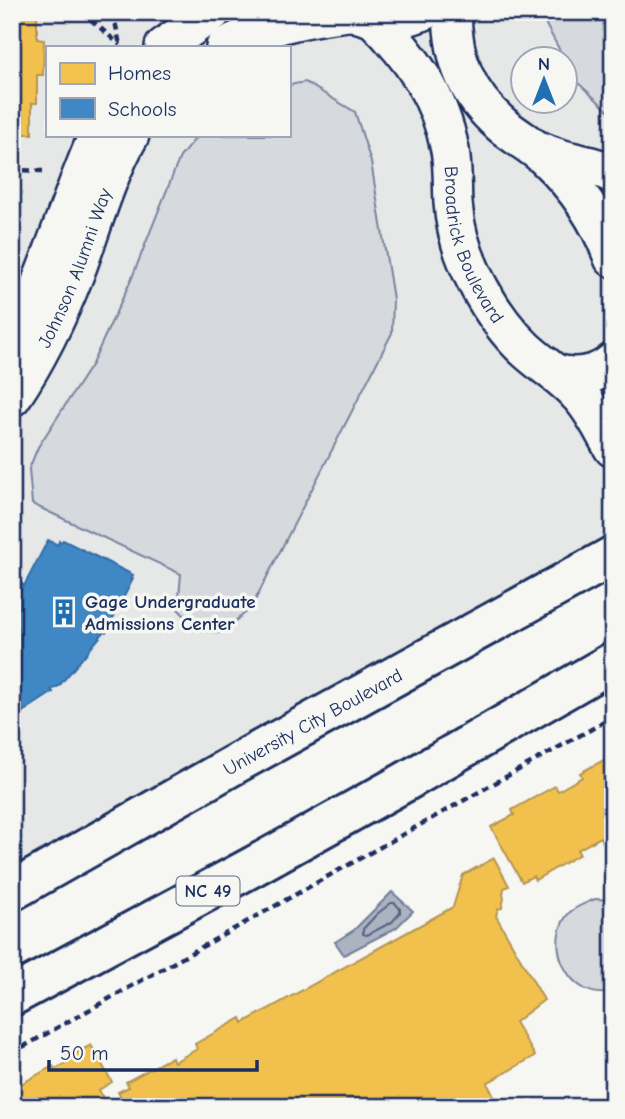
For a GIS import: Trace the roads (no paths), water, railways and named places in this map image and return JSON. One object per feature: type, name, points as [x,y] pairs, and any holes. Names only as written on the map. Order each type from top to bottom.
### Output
[{"type":"main road","name":"University City Boulevard","points":[[12,891],[237,763],[613,556]]},
{"type":"main road","name":"NC 49","points":[[12,996],[345,816],[613,662]]},
{"type":"street","points":[[165,46],[212,12]]},
{"type":"street","points":[[227,46],[273,26],[299,19],[358,14],[398,19],[422,12]]},
{"type":"street","points":[[452,12],[454,43],[471,91],[504,127],[556,168],[579,195],[613,258]]},
{"type":"street","name":"Broadrick Boulevard","points":[[358,14],[393,39],[423,78],[434,99],[450,149],[455,226],[474,278],[515,339],[582,397],[613,448]]},
{"type":"street","name":"Johnson Alumni Way","points":[[12,345],[44,277],[98,136]]},
{"type":"street","name":"Johnson Alumni Way","points":[[12,397],[36,360],[55,323],[111,176],[130,136]]},
{"type":"street","points":[[530,145],[553,157],[613,174]]},
{"type":"street","points":[[555,373],[571,376],[591,374],[600,372],[613,362]]},
{"type":"water","points":[[392,892],[413,911],[396,928],[344,955],[335,942],[354,930]]},
{"type":"place","name":"Gage Undergraduate Admissions Center","points":[[64,612]]}]
